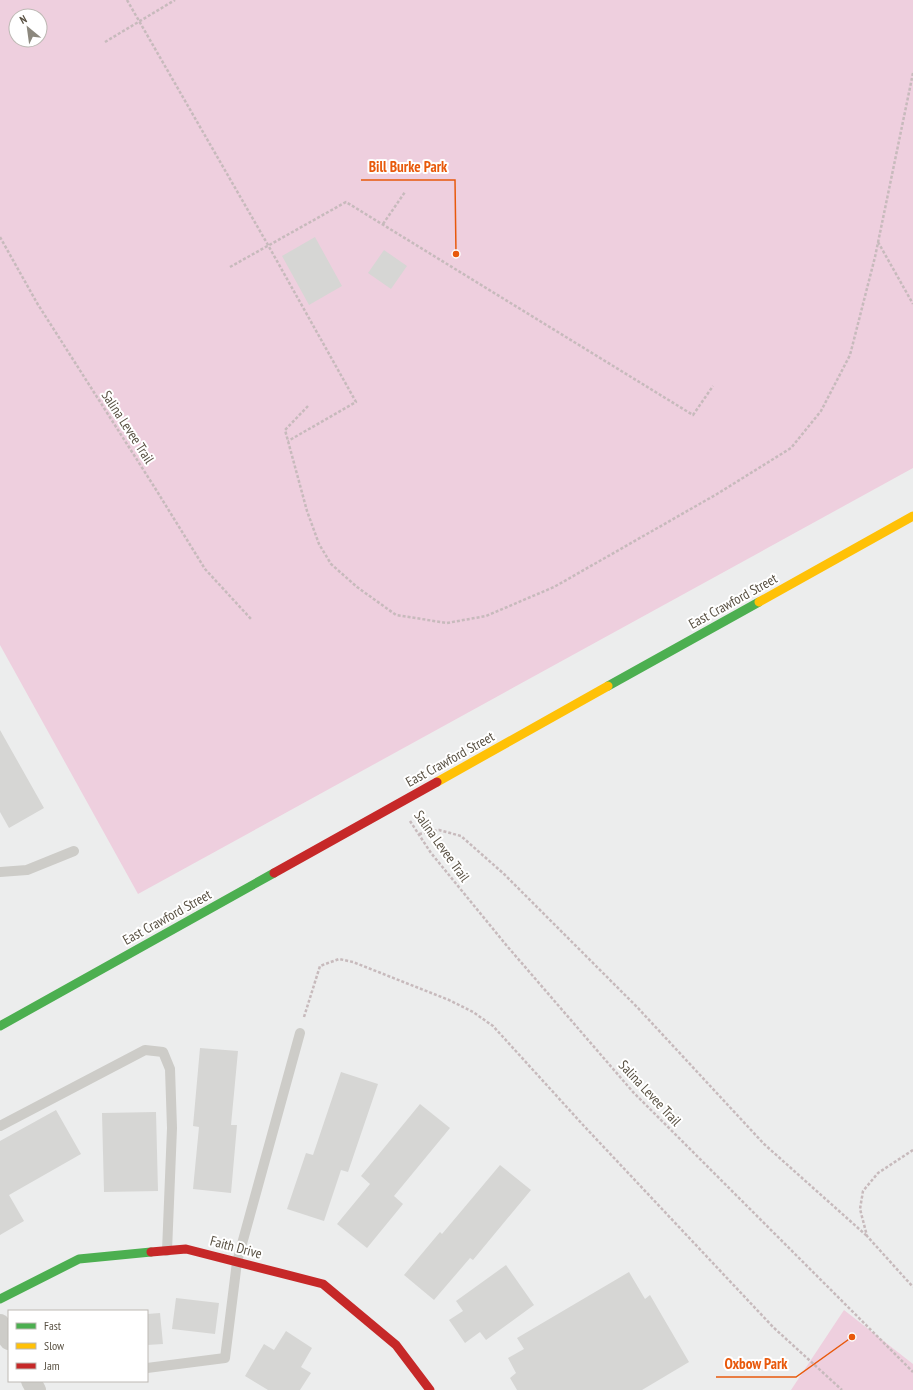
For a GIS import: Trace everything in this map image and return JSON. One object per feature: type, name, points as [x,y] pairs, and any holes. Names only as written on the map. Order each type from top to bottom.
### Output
[{"type":"street","name":"East Crawford Street","points":[[0,1026],[913,516]]},
{"type":"street","name":"Faith Drive","points":[[0,1300],[79,1259],[186,1249],[323,1284],[396,1344],[430,1390]]},
{"type":"street","points":[[0,1324],[8,1338]]},
{"type":"lane","points":[[0,872],[27,870],[74,851]]},
{"type":"lane","points":[[148,1368],[225,1358],[237,1262],[300,1033]]},
{"type":"lane","points":[[0,1126],[145,1050],[163,1052],[170,1069],[172,1128],[167,1251]]},
{"type":"path","points":[[127,0],[268,245],[356,402],[288,441]]},
{"type":"path","points":[[105,42],[175,0]]},
{"type":"path","points":[[308,406],[285,430],[307,511],[319,544],[330,564],[357,587],[396,615],[447,623],[486,616],[554,587],[717,494],[791,448],[821,411],[850,355],[878,242],[913,73]]},
{"type":"path","points":[[383,224],[405,192]]},
{"type":"path","points":[[230,267],[346,202],[693,415],[713,386]]},
{"type":"path","name":"Salina Levee Trail","points":[[0,237],[37,303],[205,569],[251,619]]},
{"type":"path","points":[[878,242],[913,304]]},
{"type":"path","name":"Salina Levee Trail","points":[[399,804],[431,853],[507,946],[633,1092],[913,1372]]},
{"type":"path","points":[[419,834],[439,830],[461,836],[504,874],[637,1007],[764,1144],[867,1236],[913,1287]]},
{"type":"path","points":[[300,1033],[320,966],[339,959],[354,962],[420,987],[473,1012],[492,1026],[584,1126],[773,1326],[842,1390]]},
{"type":"path","points":[[867,1236],[860,1209],[863,1191],[878,1173],[913,1150]]},
{"type":"shaded area","points":[[0,0],[913,0],[913,468],[138,894],[0,645]]},
{"type":"shaded area","points":[[844,1310],[913,1364],[913,1390],[791,1390]]},
{"type":"building","points":[[315,237],[342,286],[309,305],[282,256]]},
{"type":"building","points":[[384,250],[407,266],[391,289],[368,273]]},
{"type":"building","points":[[0,730],[44,808],[9,828],[0,812]]},
{"type":"building","points":[[200,1048],[238,1051],[231,1125],[237,1125],[231,1193],[193,1189],[199,1127],[193,1126]]},
{"type":"building","points":[[341,1072],[378,1084],[348,1172],[341,1170],[324,1221],[287,1209],[306,1153],[313,1155]]},
{"type":"building","points":[[420,1104],[450,1128],[394,1196],[403,1204],[367,1248],[337,1224],[370,1184],[361,1176]]},
{"type":"building","points":[[56,1110],[81,1154],[9,1195],[24,1221],[0,1235],[0,1141]]},
{"type":"building","points":[[156,1112],[158,1191],[104,1192],[102,1113]]},
{"type":"building","points":[[500,1165],[531,1190],[473,1260],[470,1258],[434,1300],[404,1275],[440,1232],[442,1234]]},
{"type":"building","points":[[506,1265],[534,1305],[486,1340],[480,1332],[465,1343],[449,1320],[463,1311],[456,1301]]},
{"type":"building","points":[[629,1272],[645,1299],[650,1295],[689,1362],[642,1390],[517,1390],[510,1378],[516,1373],[508,1358],[524,1349],[517,1338]]},
{"type":"building","points":[[176,1298],[219,1303],[215,1334],[172,1329]]},
{"type":"building","points":[[160,1313],[163,1344],[148,1345],[148,1314]]},
{"type":"building","points":[[286,1331],[312,1348],[301,1367],[311,1373],[300,1390],[268,1390],[245,1376],[264,1344],[274,1350]]},
{"type":"traffic: fast","points":[[608,686],[759,602]]},
{"type":"traffic: fast","points":[[0,1026],[274,873]]},
{"type":"traffic: fast","points":[[0,1299],[79,1259],[151,1252]]},
{"type":"traffic: slow","points":[[759,602],[913,516]]},
{"type":"traffic: slow","points":[[437,782],[608,686]]},
{"type":"traffic: jam","points":[[274,873],[437,782]]},
{"type":"traffic: jam","points":[[151,1252],[186,1249],[323,1284],[396,1345],[430,1390]]},
{"type":"place","name":"Bill Burke Park","points":[[456,254]]},
{"type":"place","name":"Oxbow Park","points":[[852,1337]]}]
